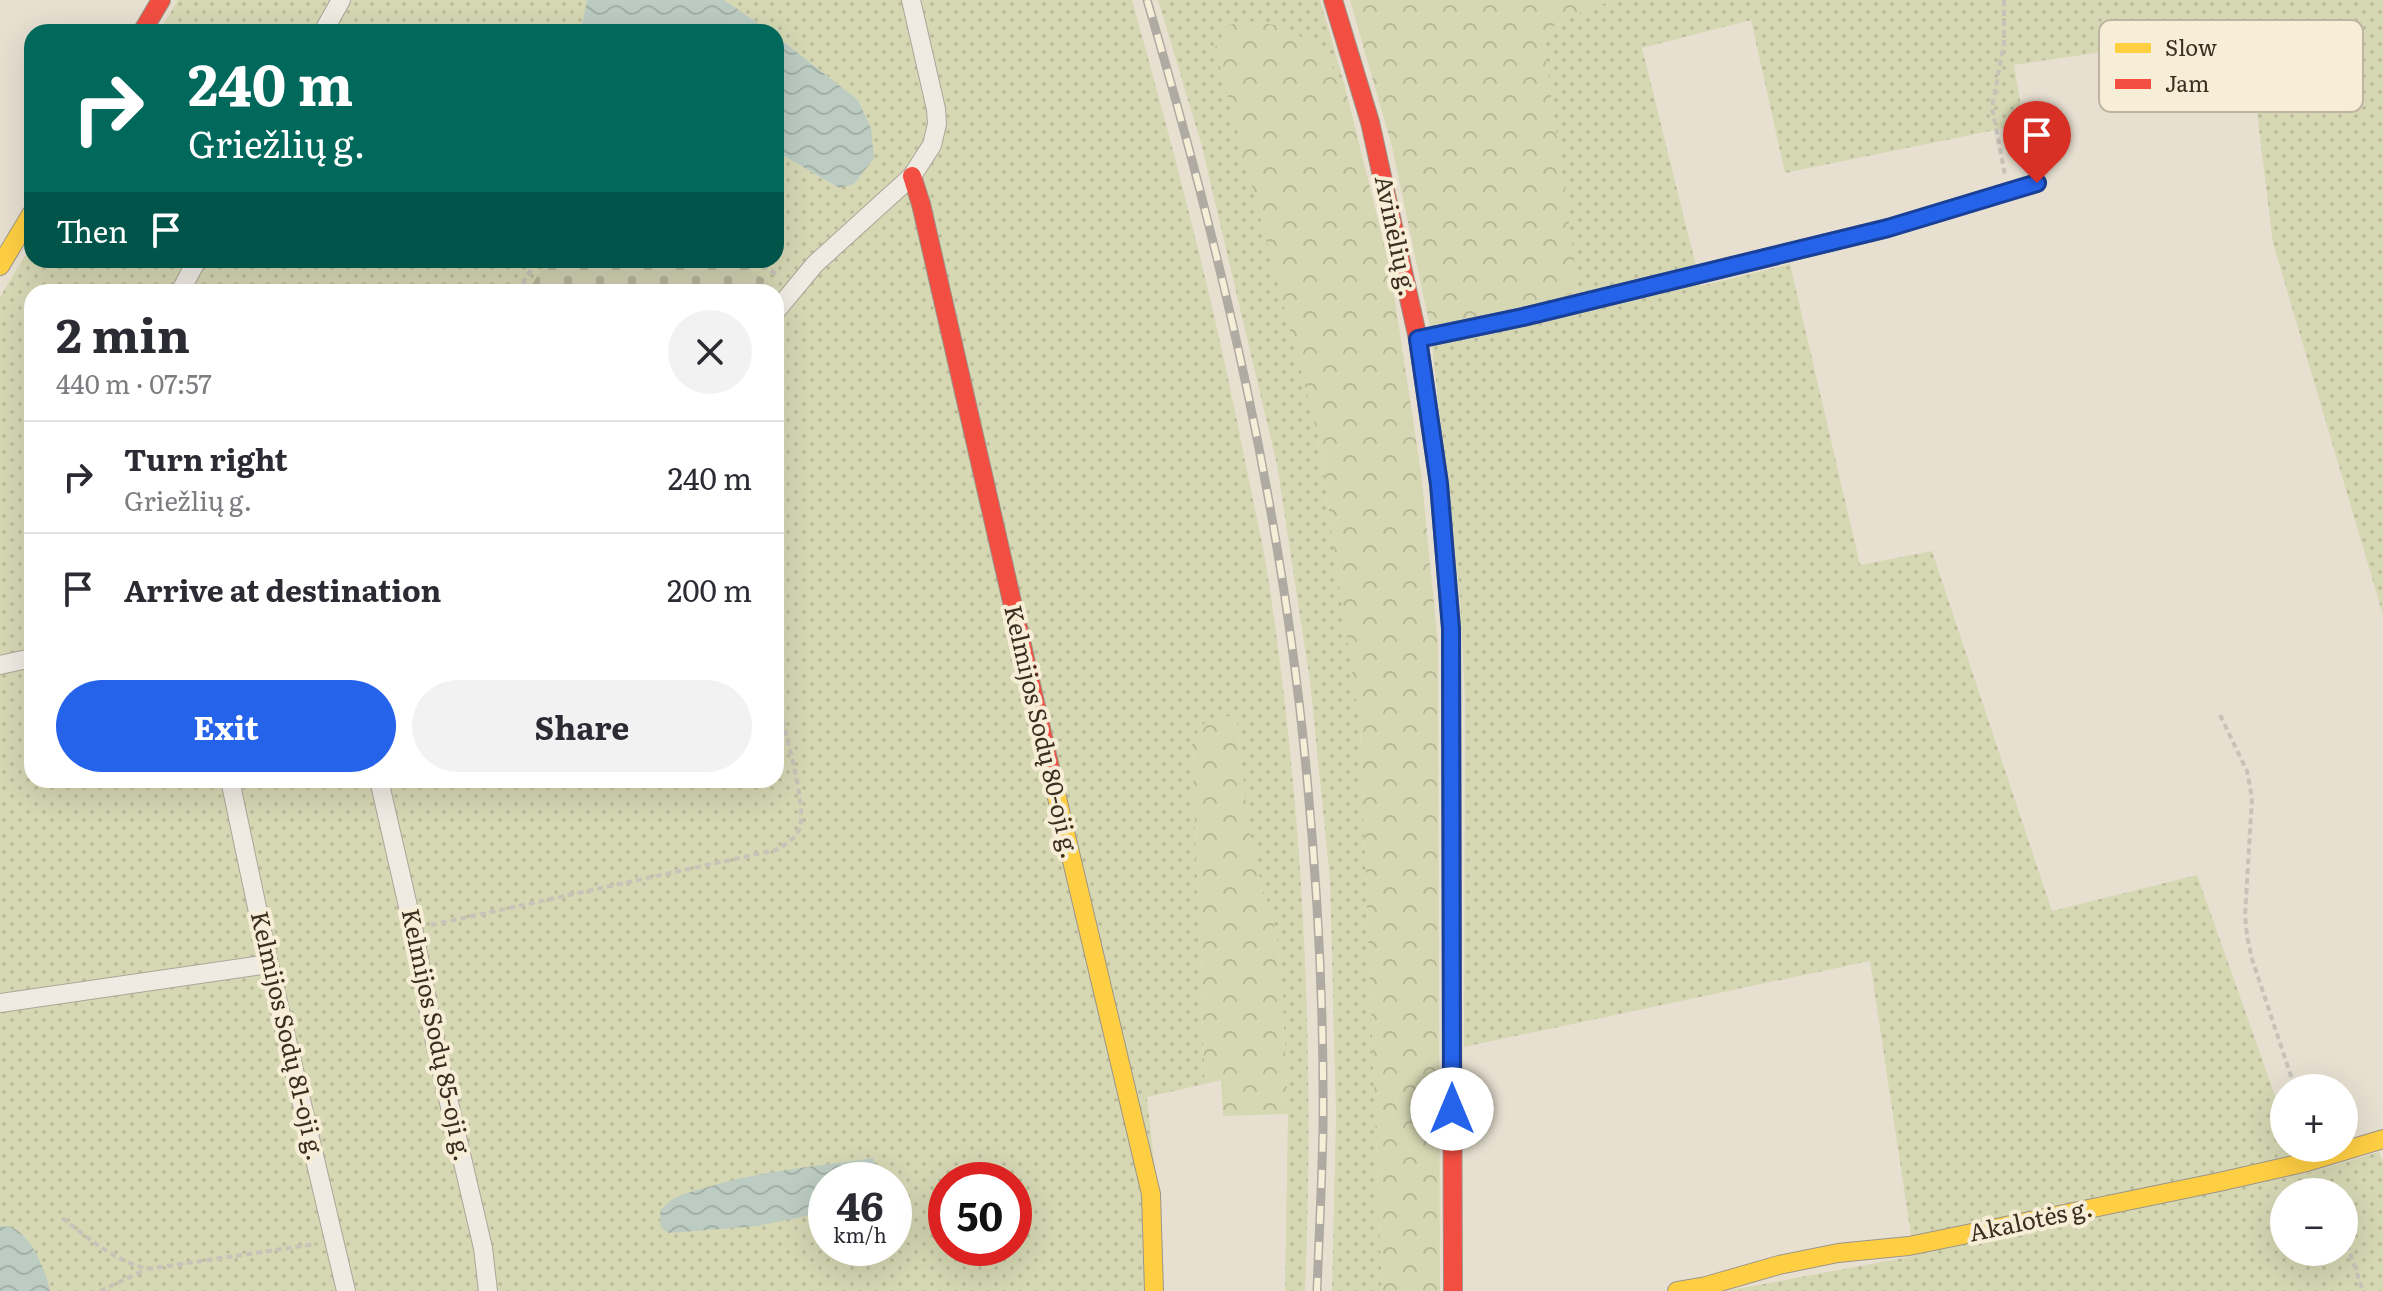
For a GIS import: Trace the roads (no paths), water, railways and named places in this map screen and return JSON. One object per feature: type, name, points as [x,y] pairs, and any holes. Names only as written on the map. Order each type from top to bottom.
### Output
[{"type":"street","points":[[147,24],[161,0]]},
{"type":"street","points":[[328,24],[341,0]]},
{"type":"street","points":[[784,301],[815,264],[912,176],[932,145],[937,124],[936,109],[911,0]]},
{"type":"street","name":"Avinėlių g.","points":[[1333,0],[1370,122],[1418,339],[1439,484],[1451,629],[1453,1291]]},
{"type":"street","name":"Kelmijos Sodų 80-oji g.","points":[[912,176],[921,204],[1085,922],[1141,1146],[1151,1194],[1154,1291]]},
{"type":"street","points":[[1418,339],[1523,317],[1888,228],[2037,183]]},
{"type":"street","points":[[0,266],[24,226]]},
{"type":"street","points":[[0,665],[24,660]]},
{"type":"street","name":"Kelmijos Sodų 81-oji g.","points":[[232,788],[269,964],[346,1291]]},
{"type":"street","name":"Kelmijos Sodų 85-oji g.","points":[[381,788],[483,1248],[488,1291]]},
{"type":"street","points":[[0,1003],[269,964]]},
{"type":"street","name":"Akalotės g.","points":[[1677,1291],[1838,1253],[1909,1246],[2219,1182],[2307,1162],[2383,1139]]},
{"type":"water","points":[[587,0],[724,0],[759,24],[582,24]]},
{"type":"water","points":[[784,42],[858,100],[871,128],[874,158],[854,184],[839,188],[784,156]]},
{"type":"water","points":[[873,1158],[874,1162],[845,1162]]},
{"type":"water","points":[[808,1167],[808,1216],[757,1226],[669,1233],[661,1228],[660,1211],[671,1200],[686,1193],[728,1181]]},
{"type":"water","points":[[0,1226],[13,1228],[26,1239],[42,1265],[50,1291],[0,1291]]},
{"type":"railway","points":[[1147,0],[1200,192],[1246,385],[1266,483],[1296,679],[1311,822],[1321,996],[1323,1127],[1317,1291]]}]
